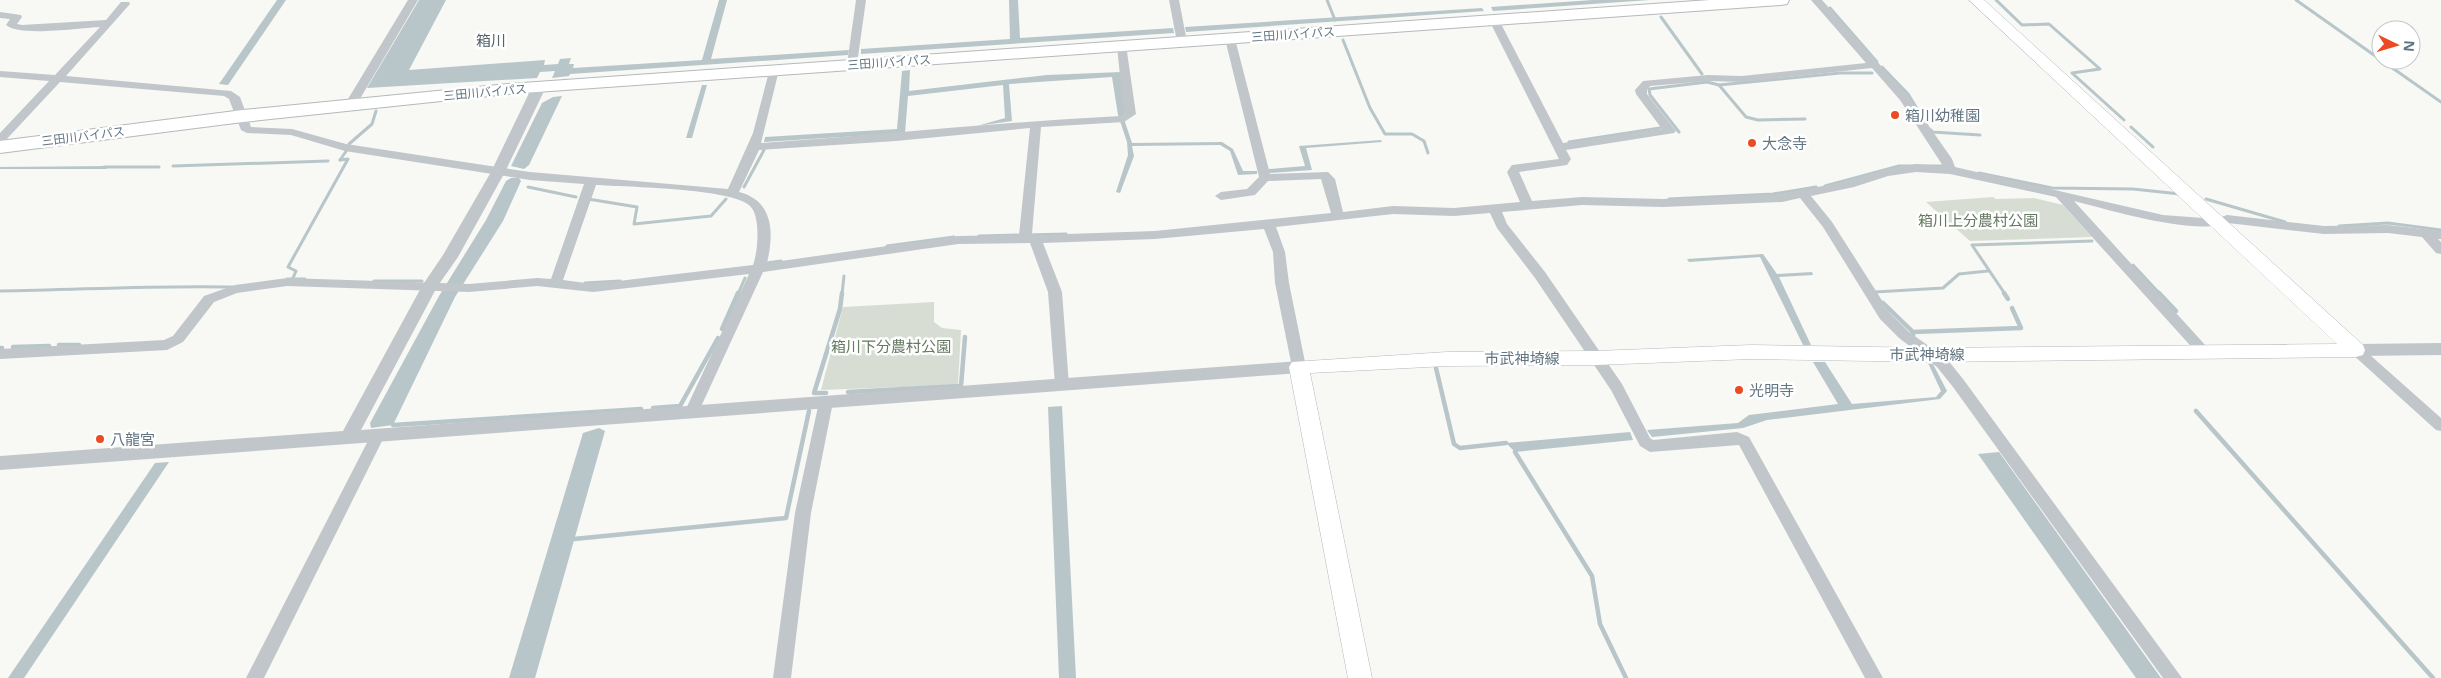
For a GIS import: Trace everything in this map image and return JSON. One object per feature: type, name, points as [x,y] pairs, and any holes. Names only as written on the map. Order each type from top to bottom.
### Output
[{"type":"highway","name":"三田川バイパス","points":[[0,147],[243,116],[539,87],[1781,0]]},
{"type":"main road","points":[[1976,0],[2114,125],[2217,223],[2356,350]]},
{"type":"main road","name":"市武神埼線","points":[[1299,367],[1447,359],[1596,358],[1751,352],[1932,354],[2356,350]]},
{"type":"main road","points":[[1299,367],[1360,678]]},
{"type":"street","points":[[351,104],[413,0]]},
{"type":"street","points":[[852,64],[861,0]]},
{"type":"street","points":[[1174,0],[1182,42]]},
{"type":"street","points":[[1816,0],[1904,98],[1949,168]]},
{"type":"street","points":[[0,140],[125,4]]},
{"type":"street","points":[[0,16],[17,17],[12,25],[21,28],[109,23]]},
{"type":"street","points":[[1494,20],[1561,147],[1565,159],[1563,162],[1516,168],[1513,172],[1526,204]]},
{"type":"street","points":[[1230,38],[1265,178]]},
{"type":"street","points":[[755,147],[896,138],[1036,124],[1121,119],[1130,114],[1122,46]]},
{"type":"street","points":[[1561,147],[1670,130],[1642,94],[1641,90],[1647,83],[1708,78],[1742,79],[1874,65]]},
{"type":"street","points":[[732,193],[762,130],[774,70]]},
{"type":"street","points":[[0,74],[227,94],[234,97],[243,116],[243,125],[247,130],[256,132],[292,132],[345,147],[498,172],[670,185],[732,193],[756,204],[762,216],[764,232],[758,268],[692,411]]},
{"type":"street","points":[[348,438],[435,287],[498,172],[539,87]]},
{"type":"street","points":[[1036,124],[1028,235],[1050,274],[1055,292],[1062,385]]},
{"type":"street","points":[[0,354],[167,345],[178,339],[209,299],[235,289],[287,282],[465,288],[537,282],[593,288],[815,262],[958,240],[1028,235],[1105,238],[1269,225],[1338,213],[1393,210],[1454,212],[1495,209],[1526,204],[1582,201],[1662,203],[1804,195],[1886,173],[1916,168],[1949,168],[2162,219],[2217,223],[2227,219],[2324,230],[2388,229],[2441,235]]},
{"type":"street","points":[[1221,196],[1252,192],[1265,178],[1324,175],[1329,179],[1338,213]]},
{"type":"street","points":[[556,283],[583,200],[592,180]]},
{"type":"street","points":[[2060,194],[2202,350]]},
{"type":"street","points":[[1804,195],[1828,225],[1885,316],[1904,334],[1942,363],[1958,383],[2173,678]]},
{"type":"street","points":[[1495,209],[1501,225],[1540,275],[1618,388],[1645,442],[1650,446],[1737,438],[1744,440],[1874,678]]},
{"type":"street","points":[[0,463],[1299,367],[1282,283],[1279,252],[1269,225]]},
{"type":"street","points":[[2425,232],[2441,250]]},
{"type":"street","points":[[2356,350],[2441,349]]},
{"type":"street","points":[[2356,350],[2441,426]]},
{"type":"street","points":[[782,678],[803,513],[826,402]]},
{"type":"street","points":[[255,678],[378,435]]},
{"type":"green space","name":"箱川上分農村公園","points":[[1993,197],[1996,199],[2034,198],[2063,205],[2092,237],[1970,241],[1926,202]]},
{"type":"green space","name":"箱川下分農村公園","points":[[934,302],[934,322],[942,328],[961,330],[958,385],[821,390],[843,307]]},
{"type":"shaded area","points":[[277,0],[286,0],[228,85],[219,84]]},
{"type":"shaded area","points":[[419,0],[446,0],[409,70],[545,60],[544,65],[558,64],[560,59],[571,58],[569,64],[574,64],[573,68],[702,60],[719,0],[727,0],[711,59],[849,50],[848,55],[570,74],[569,76],[552,78],[555,71],[540,72],[537,78],[367,88]]},
{"type":"shaded area","points":[[1009,0],[1018,0],[1020,38],[1173,28],[1174,33],[861,54],[861,49],[1010,39]]},
{"type":"shaded area","points":[[1593,0],[1650,0],[1493,11],[1491,7]]},
{"type":"shaded area","points":[[1482,8],[1484,11],[1186,32],[1185,27]]},
{"type":"shaded area","points":[[910,70],[909,91],[1047,75],[1121,72],[1125,114],[1123,116],[1132,143],[1222,142],[1233,149],[1243,171],[1257,171],[1257,174],[1238,175],[1230,151],[1220,145],[1132,146],[1134,156],[1120,193],[1116,192],[1128,155],[1127,142],[1118,115],[1112,77],[1009,84],[1012,121],[977,126],[1005,118],[1003,85],[908,96],[905,133],[764,142],[765,137],[897,129],[902,71]]},
{"type":"shaded area","points":[[702,85],[707,85],[692,138],[686,138]]},
{"type":"shaded area","points":[[562,96],[529,165],[524,169],[511,166],[542,103],[553,97]]},
{"type":"shaded area","points":[[1381,140],[1382,142],[1306,148],[1312,170],[1269,173],[1269,169],[1305,166],[1299,146]]},
{"type":"shaded area","points":[[109,166],[106,169],[0,169],[0,167]]},
{"type":"shaded area","points":[[511,178],[519,178],[521,181],[503,221],[455,297],[393,425],[371,428],[370,423],[439,296],[486,220],[506,181]]},
{"type":"shaded area","points":[[1763,254],[1777,274],[1812,272],[1813,275],[1779,277],[1811,345],[1803,345],[1760,257],[1689,262],[1687,259]]},
{"type":"shaded area","points":[[1813,362],[1825,362],[1852,404],[1936,397],[1941,391],[1928,363],[1933,364],[1947,391],[1940,399],[1767,420],[1743,428],[1652,437],[1647,430],[1738,423],[1749,415],[1838,404]]},
{"type":"shaded area","points":[[1062,406],[1076,678],[1059,678],[1048,407]]},
{"type":"shaded area","points":[[599,428],[605,431],[535,678],[509,678],[583,433]]},
{"type":"shaded area","points":[[1630,432],[1633,440],[1515,452],[1506,443]]},
{"type":"shaded area","points":[[1999,452],[2161,678],[2136,678],[1978,454]]},
{"type":"shaded area","points":[[169,462],[24,678],[8,678],[155,463]]},
{"type":"waterway","points":[[1327,0],[1335,20]]},
{"type":"waterway","points":[[1996,0],[2022,25],[2049,24],[2100,69],[2072,73],[2124,120]]},
{"type":"waterway","points":[[2296,0],[2441,102]]},
{"type":"waterway","points":[[1830,8],[1877,62]]},
{"type":"waterway","points":[[1661,17],[1702,74]]},
{"type":"waterway","points":[[1343,40],[1370,108],[1385,134],[1412,134],[1424,141],[1428,153]]},
{"type":"waterway","points":[[1882,67],[1908,94],[1924,120]]},
{"type":"waterway","points":[[1719,85],[1840,73],[1872,73]]},
{"type":"waterway","points":[[1679,132],[1650,95],[1649,89],[1707,82],[1719,85]]},
{"type":"waterway","points":[[1719,85],[1746,117],[1758,120],[1805,119]]},
{"type":"waterway","points":[[349,144],[372,124],[376,111]]},
{"type":"waterway","points":[[2131,127],[2153,147]]},
{"type":"waterway","points":[[1569,142],[1660,128]]},
{"type":"waterway","points":[[1931,130],[1932,132],[1980,135]]},
{"type":"waterway","points":[[293,278],[296,271],[288,267],[348,159],[340,160],[347,150]]},
{"type":"waterway","points":[[744,187],[764,150]]},
{"type":"waterway","points":[[173,166],[328,161]]},
{"type":"waterway","points":[[1825,186],[1899,166],[1945,166]]},
{"type":"waterway","points":[[104,167],[159,167]]},
{"type":"waterway","points":[[1979,173],[2052,188],[2133,189],[2180,194]]},
{"type":"waterway","points":[[528,187],[576,197]]},
{"type":"waterway","points":[[1669,199],[1773,194],[1816,187]]},
{"type":"waterway","points":[[588,199],[637,207],[634,224],[711,216],[726,199]]},
{"type":"waterway","points":[[2206,199],[2285,222]]},
{"type":"waterway","points":[[2339,226],[2388,223],[2441,230]]},
{"type":"waterway","points":[[979,236],[1066,234]]},
{"type":"waterway","points":[[887,246],[954,237]]},
{"type":"waterway","points":[[2005,294],[1972,245],[2092,241]]},
{"type":"waterway","points":[[767,263],[781,261]]},
{"type":"waterway","points":[[2133,265],[2160,294]]},
{"type":"waterway","points":[[1875,292],[1943,288],[1959,274],[1988,271]]},
{"type":"waterway","points":[[842,294],[844,276]]},
{"type":"waterway","points":[[738,294],[745,278]]},
{"type":"waterway","points":[[287,279],[305,279]]},
{"type":"waterway","points":[[374,281],[422,281]]},
{"type":"waterway","points":[[585,283],[620,281]]},
{"type":"waterway","points":[[0,291],[233,287]]},
{"type":"waterway","points":[[722,329],[738,293]]},
{"type":"waterway","points":[[826,393],[814,393],[840,309],[842,293]]},
{"type":"waterway","points":[[2004,293],[2008,299]]},
{"type":"waterway","points":[[2159,293],[2176,311]]},
{"type":"waterway","points":[[1883,303],[1913,332]]},
{"type":"waterway","points":[[1913,332],[2021,328],[2012,308]]},
{"type":"waterway","points":[[848,392],[961,386],[965,337]]},
{"type":"waterway","points":[[653,408],[680,406],[718,338]]},
{"type":"waterway","points":[[59,345],[79,345]]},
{"type":"waterway","points":[[13,347],[49,346]]},
{"type":"waterway","points":[[1436,368],[1454,444],[1460,448],[1506,443]]},
{"type":"waterway","points":[[393,425],[641,409]]},
{"type":"waterway","points":[[574,539],[786,518],[809,411]]},
{"type":"waterway","points":[[2196,411],[2433,678]]},
{"type":"waterway","points":[[1515,452],[1592,576],[1600,624],[1626,678]]},
{"type":"place","name":"箱川幼稚園","points":[[1895,115]]},
{"type":"place","name":"大念寺","points":[[1752,143]]},
{"type":"place","name":"光明寺","points":[[1739,390]]},
{"type":"place","name":"八龍宮","points":[[100,439]]},
{"type":"district","name":"箱川","points":[[491,40]]}]
